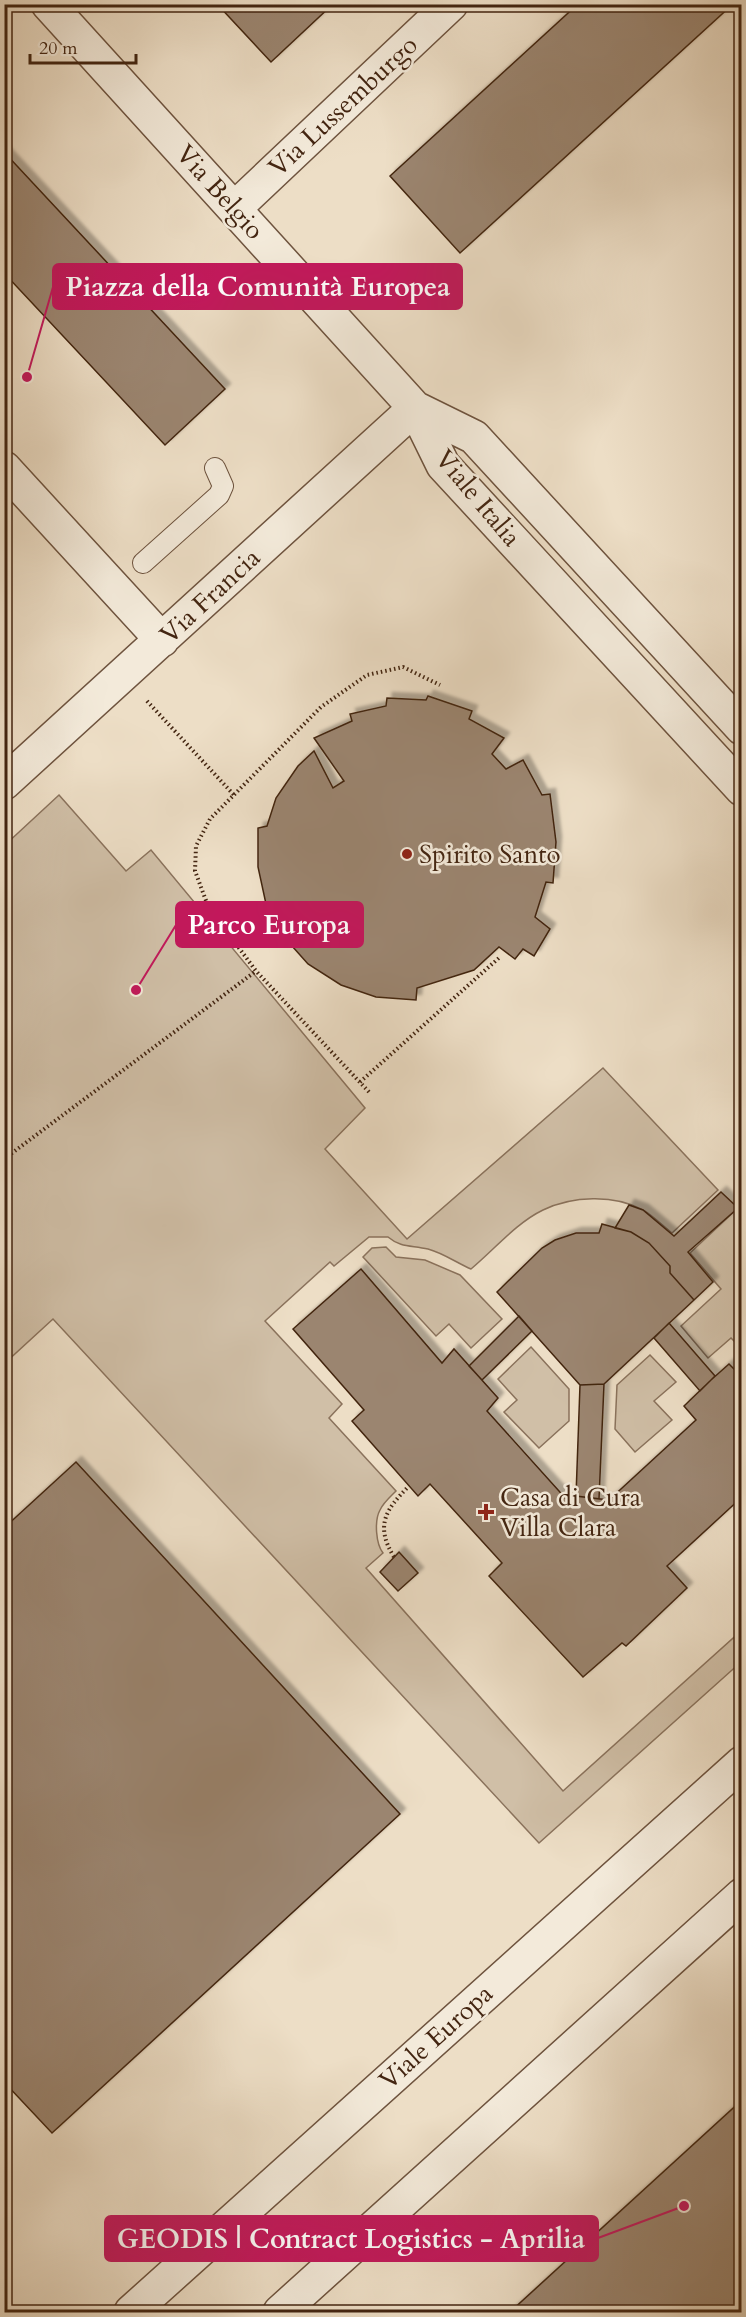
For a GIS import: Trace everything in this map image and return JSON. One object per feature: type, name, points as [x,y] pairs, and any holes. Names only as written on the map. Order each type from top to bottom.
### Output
[{"type":"street","name":"Via Lussemburgo","points":[[235,208],[451,4]]},
{"type":"street","name":"Via Belgio","points":[[56,7],[415,408]]},
{"type":"street","name":"Via Francia","points":[[4,783],[415,408]]},
{"type":"street","name":"Viale Italia","points":[[415,408],[474,437],[741,728]]},
{"type":"street","name":"Viale Italia","points":[[415,408],[443,465],[741,789]]},
{"type":"street","points":[[4,468],[162,640]]},
{"type":"street","name":"Viale Europa","points":[[131,2313],[741,1762]]},
{"type":"street","points":[[280,2313],[741,1895]]},
{"type":"lane","points":[[143,563],[219,495],[223,486],[215,468]]},
{"type":"path","points":[[369,1092],[256,971],[208,906],[195,871],[196,846],[210,819],[321,707],[367,675],[403,667],[440,685]]},
{"type":"path","points":[[147,701],[234,795]]},
{"type":"path","points":[[360,1082],[500,957]]},
{"type":"path","points":[[4,1159],[256,971]]},
{"type":"path","points":[[394,1557],[385,1543],[383,1520],[398,1497],[409,1486]]},
{"type":"shaded area","points":[[59,795],[126,871],[151,850],[365,1108],[325,1149],[407,1239],[603,1068],[718,1190],[672,1233],[643,1210],[619,1201],[593,1199],[554,1205],[533,1215],[471,1269],[428,1249],[402,1245],[388,1237],[369,1237],[334,1266],[330,1262],[265,1321],[342,1404],[329,1418],[396,1491],[383,1505],[378,1515],[377,1538],[383,1553],[366,1568],[563,1791],[741,1631],[741,1662],[539,1843],[53,1319],[5,1363],[5,845]]},
{"type":"shaded area","points":[[741,1205],[741,1348],[731,1338],[708,1358],[681,1326],[721,1289],[690,1253]]},
{"type":"shaded area","points":[[386,1247],[396,1257],[425,1260],[460,1275],[502,1319],[471,1348],[449,1324],[436,1336],[363,1257],[372,1248]]},
{"type":"shaded area","points":[[531,1347],[569,1389],[569,1421],[539,1448],[504,1412],[517,1400],[498,1379]]},
{"type":"shaded area","points":[[650,1355],[676,1382],[654,1401],[672,1420],[635,1452],[615,1429],[617,1385]]},
{"type":"building","points":[[217,4],[333,4],[271,62]]},
{"type":"building","points":[[578,4],[733,4],[460,253],[390,176]]},
{"type":"building","points":[[4,152],[225,389],[165,445],[4,273]]},
{"type":"building","name":"Spirito Santo","points":[[428,696],[472,711],[469,719],[504,738],[492,754],[506,769],[523,760],[542,795],[550,794],[556,842],[553,883],[546,882],[535,917],[550,929],[534,956],[523,949],[515,959],[499,947],[474,970],[417,988],[416,1000],[376,997],[341,985],[308,964],[284,937],[266,904],[258,867],[258,828],[267,826],[276,798],[298,766],[314,751],[333,788],[344,781],[314,738],[352,721],[350,714],[386,706],[387,698],[426,700]]},
{"type":"building","points":[[721,1192],[738,1208],[688,1252],[713,1282],[694,1300],[670,1273],[670,1266],[649,1243],[631,1232],[615,1228],[629,1205],[643,1210],[674,1236]]},
{"type":"building","points":[[602,1224],[631,1232],[649,1243],[670,1266],[670,1273],[694,1300],[604,1384],[580,1385],[497,1292],[542,1248],[555,1240],[576,1233],[599,1233]]},
{"type":"building","points":[[361,1269],[442,1363],[454,1349],[498,1398],[487,1411],[568,1501],[576,1496],[609,1500],[696,1420],[684,1406],[711,1380],[729,1364],[742,1377],[742,1497],[667,1566],[687,1588],[626,1646],[622,1643],[583,1677],[489,1576],[502,1563],[430,1484],[418,1496],[352,1421],[364,1410],[293,1329]]},
{"type":"building","points":[[519,1316],[532,1331],[482,1380],[469,1366]]},
{"type":"building","points":[[669,1323],[715,1376],[700,1391],[654,1338]]},
{"type":"building","points":[[604,1384],[599,1499],[576,1496],[580,1385]]},
{"type":"building","points":[[76,1462],[400,1814],[52,2133],[4,2082],[4,1528]]},
{"type":"building","points":[[399,1552],[418,1573],[398,1591],[380,1572]]},
{"type":"building","points":[[742,2100],[742,2312],[510,2312]]},
{"type":"place","name":"Piazza della Comunità Europea","points":[[27,377]]},
{"type":"place","name":"Spirito Santo","points":[[407,854]]},
{"type":"place","name":"Parco Europa","points":[[136,990]]},
{"type":"place","name":"Casa di Cura Villa Clara","points":[[486,1512]]},
{"type":"place","name":"GEODIS | Contract Logistics - Aprilia","points":[[684,2206]]}]
